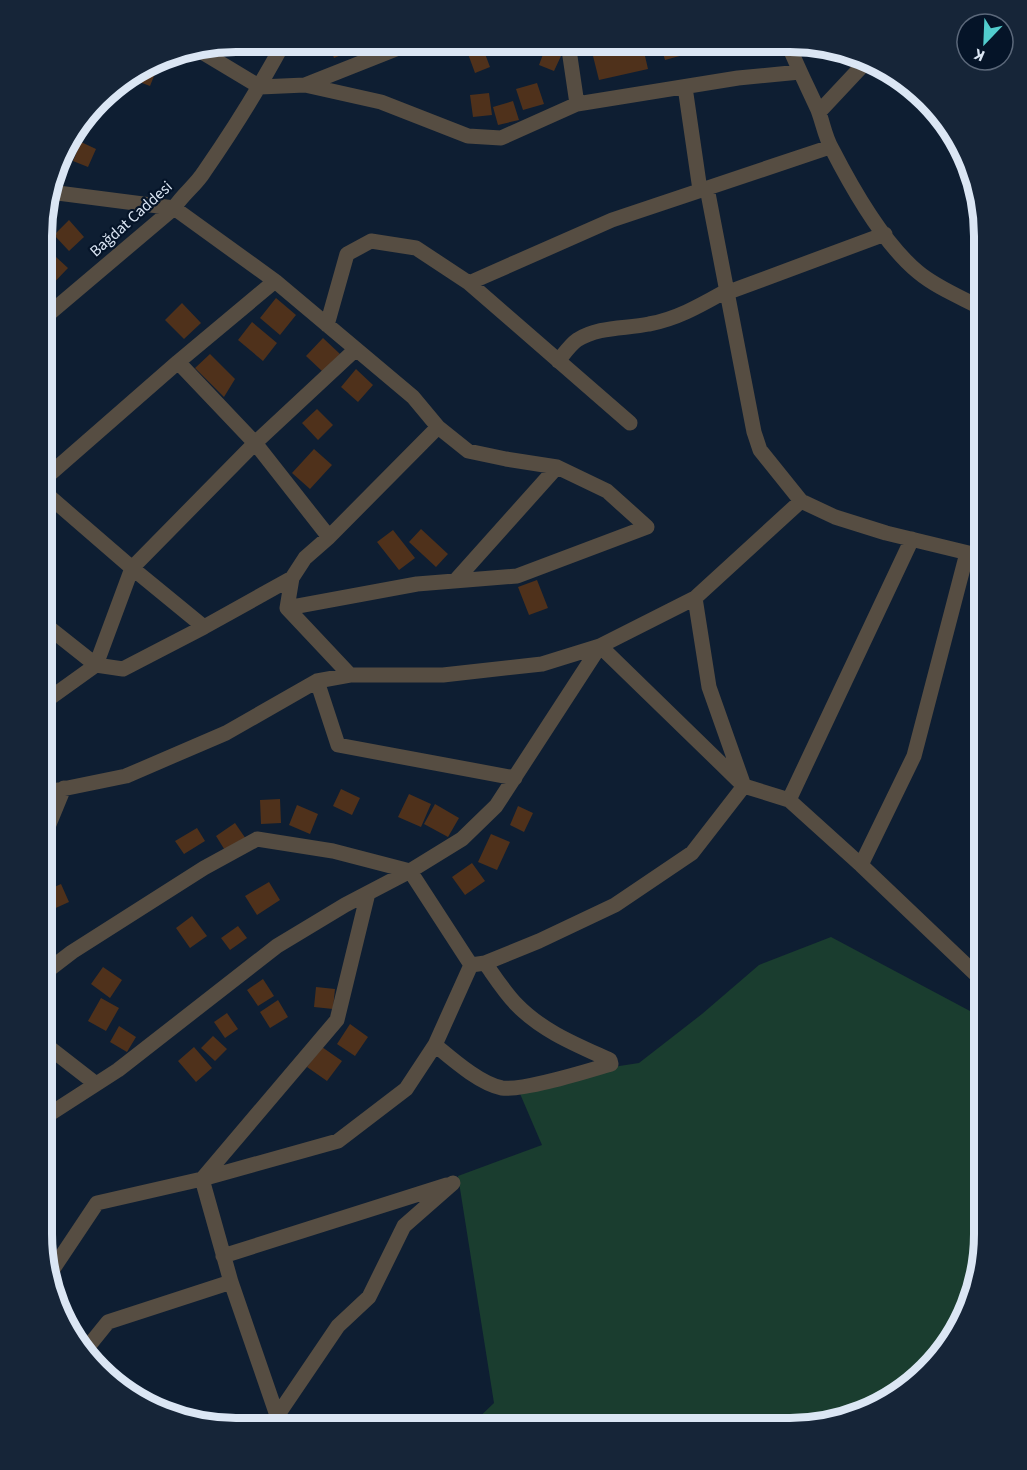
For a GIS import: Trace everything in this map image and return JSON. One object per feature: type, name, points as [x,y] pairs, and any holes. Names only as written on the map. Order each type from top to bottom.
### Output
[{"type":"street","name":"Bağdat Caddesi","points":[[52,308],[174,207],[203,174],[260,87],[279,52]]},
{"type":"street","points":[[305,85],[386,52]]},
{"type":"street","points":[[569,52],[577,104]]},
{"type":"street","points":[[791,52],[819,112],[830,147],[862,202],[885,234],[917,271],[934,283],[975,305]]},
{"type":"street","points":[[207,55],[260,87],[305,85],[381,102],[468,136],[501,138],[577,104],[738,78],[800,72]]},
{"type":"street","points":[[819,112],[861,67]]},
{"type":"street","points":[[685,87],[754,432],[760,450],[801,501],[835,517],[975,554]]},
{"type":"street","points":[[469,283],[612,220],[830,147]]},
{"type":"street","points":[[58,193],[174,207],[275,281],[413,398],[438,427],[468,451],[557,467],[607,491],[647,527],[517,576],[417,584],[288,608]]},
{"type":"street","points":[[558,361],[575,341],[588,335],[606,329],[650,324],[683,315],[726,292],[885,234]]},
{"type":"street","points":[[327,325],[347,254],[371,241],[416,248],[469,283],[630,423]]},
{"type":"street","points":[[52,472],[275,281]]},
{"type":"street","points":[[52,697],[96,665],[132,568],[255,443],[356,349]]},
{"type":"street","points":[[178,362],[255,443],[329,537]]},
{"type":"street","points":[[288,608],[292,578],[305,558],[329,537],[438,427]]},
{"type":"street","points":[[454,581],[557,467]]},
{"type":"street","points":[[52,499],[204,627]]},
{"type":"street","points":[[52,791],[126,776],[226,733],[317,681],[350,675],[443,675],[542,664],[600,646],[695,598],[801,501]]},
{"type":"street","points":[[789,800],[912,539]]},
{"type":"street","points":[[861,865],[915,756],[967,553]]},
{"type":"street","points":[[52,630],[96,665],[123,669],[292,578]]},
{"type":"street","points":[[695,598],[709,687],[744,786]]},
{"type":"street","points":[[288,608],[350,675]]},
{"type":"street","points":[[52,1113],[118,1070],[277,946],[345,904],[410,871],[462,839],[496,806],[600,646]]},
{"type":"street","points":[[600,646],[744,786],[789,800],[974,973]]},
{"type":"street","points":[[317,681],[338,745],[514,778]]},
{"type":"street","points":[[56,1265],[97,1203],[202,1179],[338,1141],[406,1089],[435,1045],[478,964],[539,941],[615,905],[692,853],[744,786]]},
{"type":"street","points":[[52,817],[64,788]]},
{"type":"street","points":[[52,967],[72,952],[204,868],[257,839],[333,850],[410,871],[478,964],[516,1005],[544,1028],[610,1060],[611,1064],[527,1086],[501,1088],[470,1073],[435,1045]]},
{"type":"street","points":[[202,1179],[337,1020],[368,892]]},
{"type":"street","points":[[52,1050],[96,1084]]},
{"type":"street","points":[[202,1179],[223,1256],[278,1418]]},
{"type":"street","points":[[223,1256],[453,1183],[404,1226],[369,1297],[338,1326],[281,1418]]},
{"type":"street","points":[[90,1344],[108,1322],[231,1281]]},
{"type":"green space","points":[[831,937],[974,1013],[974,1245],[965,1292],[943,1336],[912,1372],[893,1386],[861,1403],[814,1416],[790,1418],[478,1418],[494,1403],[458,1176],[542,1145],[515,1082],[639,1063],[702,1014],[759,965]]},
{"type":"building","points":[[332,52],[348,52],[334,58]]},
{"type":"building","points":[[467,52],[484,52],[490,67],[475,73]]},
{"type":"building","points":[[544,52],[552,52],[561,56],[554,71],[539,65]]},
{"type":"building","points":[[592,52],[644,52],[648,69],[599,80]]},
{"type":"building","points":[[663,52],[694,52],[665,60]]},
{"type":"building","points":[[156,72],[150,86],[138,82]]},
{"type":"building","points":[[537,83],[544,104],[523,110],[516,89]]},
{"type":"building","points":[[489,93],[492,115],[473,117],[470,95]]},
{"type":"building","points":[[513,101],[519,120],[498,125],[493,107]]},
{"type":"building","points":[[81,142],[96,149],[88,167],[73,161]]},
{"type":"building","points":[[69,220],[84,237],[69,251],[54,235]]},
{"type":"building","points":[[52,253],[68,268],[52,285]]},
{"type":"building","points":[[276,298],[296,315],[280,335],[260,318]]},
{"type":"building","points":[[182,303],[201,323],[184,339],[165,320]]},
{"type":"building","points":[[252,322],[277,343],[263,361],[238,340]]},
{"type":"building","points":[[323,338],[340,354],[323,372],[306,356]]},
{"type":"building","points":[[210,354],[235,379],[224,397],[195,368]]},
{"type":"building","points":[[356,369],[373,385],[358,402],[341,387]]},
{"type":"building","points":[[317,409],[333,425],[318,440],[302,423]]},
{"type":"building","points":[[314,449],[332,465],[310,489],[292,473]]},
{"type":"building","points":[[421,529],[448,554],[436,567],[409,542]]},
{"type":"building","points":[[393,530],[415,558],[399,570],[377,542]]},
{"type":"building","points":[[537,580],[548,608],[529,615],[518,587]]},
{"type":"building","points":[[341,789],[360,798],[352,815],[333,806]]},
{"type":"building","points":[[409,794],[431,804],[421,827],[398,817]]},
{"type":"building","points":[[280,799],[281,823],[261,824],[260,800]]},
{"type":"building","points":[[435,804],[459,818],[448,837],[424,824]]},
{"type":"building","points":[[297,805],[318,814],[310,834],[289,825]]},
{"type":"building","points":[[518,806],[533,813],[524,832],[510,825]]},
{"type":"building","points":[[235,823],[246,839],[226,852],[216,836]]},
{"type":"building","points":[[197,828],[205,841],[184,854],[175,841]]},
{"type":"building","points":[[491,834],[510,842],[497,870],[478,862]]},
{"type":"building","points":[[472,863],[485,881],[465,895],[452,877]]},
{"type":"building","points":[[269,882],[280,900],[257,915],[245,896]]},
{"type":"building","points":[[61,884],[69,902],[52,910],[52,888]]},
{"type":"building","points":[[192,916],[207,936],[190,948],[176,928]]},
{"type":"building","points":[[238,926],[247,938],[230,950],[221,938]]},
{"type":"building","points":[[103,967],[122,980],[110,998],[91,984]]},
{"type":"building","points":[[263,979],[274,996],[258,1006],[247,990]]},
{"type":"building","points":[[316,987],[335,989],[333,1009],[314,1007]]},
{"type":"building","points":[[101,998],[119,1008],[106,1031],[88,1021]]},
{"type":"building","points":[[278,1000],[288,1017],[270,1028],[260,1012]]},
{"type":"building","points":[[227,1013],[238,1029],[225,1038],[214,1022]]},
{"type":"building","points":[[350,1024],[368,1037],[355,1056],[337,1044]]},
{"type":"building","points":[[119,1026],[136,1037],[127,1052],[110,1042]]},
{"type":"building","points":[[213,1036],[227,1049],[215,1061],[201,1048]]},
{"type":"building","points":[[194,1047],[212,1068],[196,1082],[178,1061]]},
{"type":"building","points":[[322,1047],[342,1061],[327,1081],[307,1067]]}]
